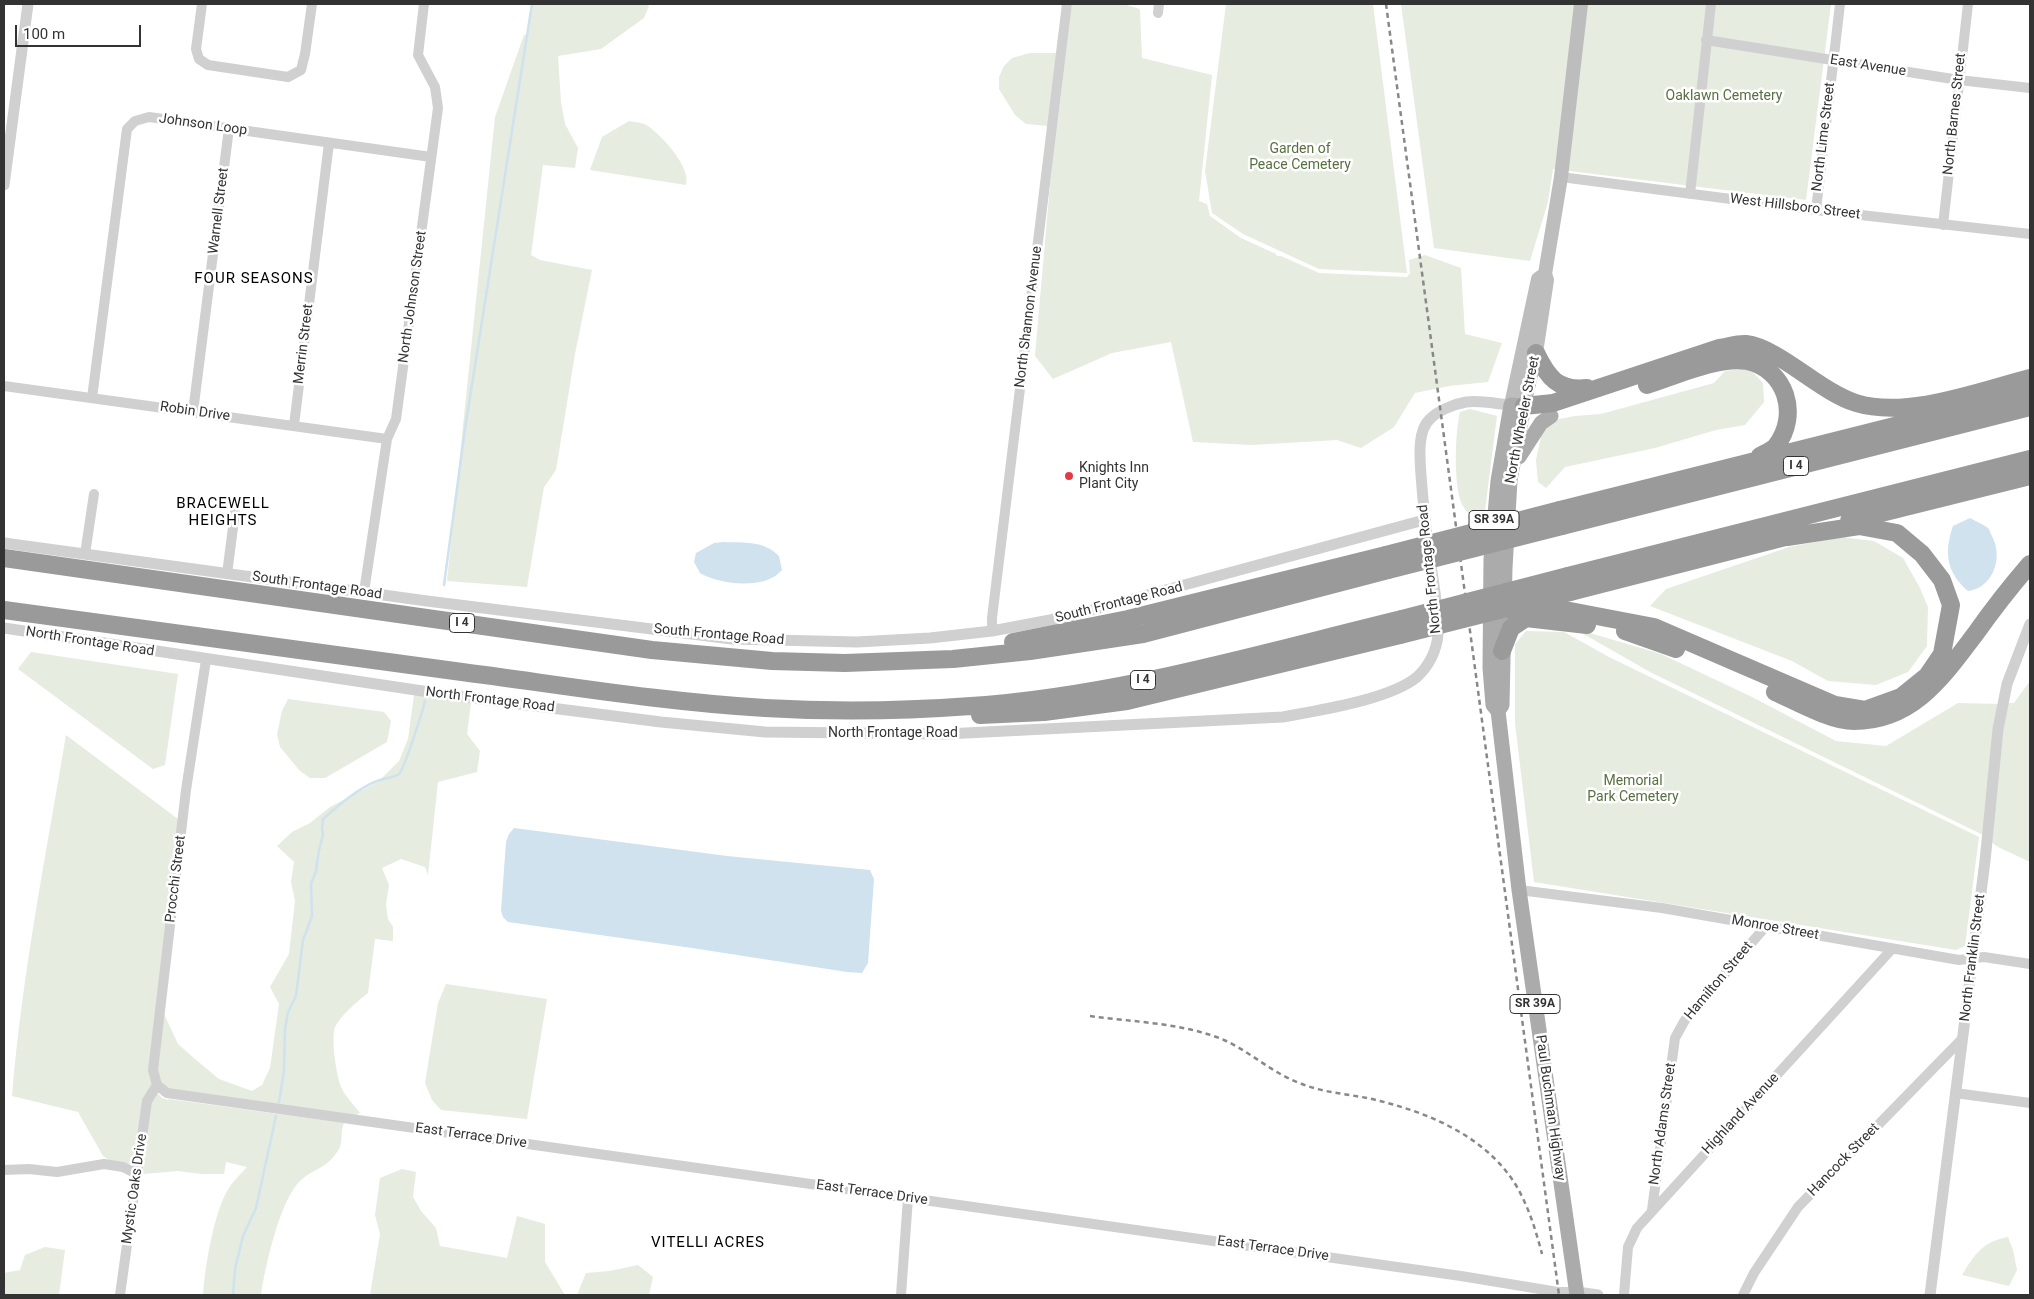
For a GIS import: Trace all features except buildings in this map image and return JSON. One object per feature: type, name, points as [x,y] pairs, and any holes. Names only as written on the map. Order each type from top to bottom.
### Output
[{"type":"highway","points":[[1518,406],[1553,403],[1720,348],[1745,344],[1763,349],[1820,385],[1855,403],[1887,408],[1918,406],[2030,378]]},
{"type":"highway","points":[[1536,353],[1544,370],[1559,384],[1576,389],[1603,387]]},
{"type":"highway","points":[[1518,406],[1528,412],[1551,416],[1724,360],[1746,361],[1763,366],[1781,383],[1787,400],[1786,428],[1775,447],[1745,464]]},
{"type":"highway","points":[[1561,518],[1745,464],[2030,392]]},
{"type":"highway","name":"I 4","points":[[4,558],[706,656],[772,661],[846,663],[922,661],[1030,651],[1143,634],[1387,562],[1561,518],[2030,407]]},
{"type":"highway","name":"I 4","points":[[4,610],[642,696],[766,708],[880,710],[974,706],[1092,690],[1401,627],[1569,584],[2030,459]]},
{"type":"highway","points":[[1569,584],[1787,537],[2030,476]]},
{"type":"highway","points":[[1496,615],[1565,610],[1654,627],[1835,705],[1865,710],[1901,697],[1927,676],[1942,654],[1951,605],[1942,580],[1922,554],[1897,533],[1859,526],[1787,537]]},
{"type":"highway","points":[[1496,615],[1617,628],[1667,644],[1823,713],[1853,721],[1879,718],[1904,708],[1924,695],[1941,678],[2030,564]]},
{"type":"highway","points":[[1502,651],[1511,628],[1526,618]]},
{"type":"main road","name":"North Wheeler Street","points":[[1491,559],[1498,476],[1518,406],[1536,353],[1547,280],[1546,267],[1561,177],[1580,4]]},
{"type":"main road","name":"North Wheeler Street","points":[[1505,568],[1518,406],[1538,279],[1546,267]]},
{"type":"main road","points":[[1512,472],[1528,440],[1541,423],[1551,416]]},
{"type":"main road","name":"Paul Buchman Highway","points":[[1491,559],[1496,615],[1502,651],[1502,705],[1498,712]]},
{"type":"main road","name":"Paul Buchman Highway","points":[[1505,568],[1496,615],[1492,696],[1493,705],[1498,712],[1519,890],[1577,1294]]},
{"type":"street","points":[[4,185],[28,4]]},
{"type":"street","points":[[202,4],[196,49],[199,59],[208,65],[288,77],[301,70],[312,4]]},
{"type":"street","name":"North Johnson Street","points":[[364,592],[387,439],[396,419],[438,108],[435,87],[418,55],[424,4]]},
{"type":"street","name":"North Shannon Avenue","points":[[992,631],[992,618],[1066,4]]},
{"type":"street","points":[[1690,194],[1711,4]]},
{"type":"street","name":"North Lime Street","points":[[1816,210],[1840,4]]},
{"type":"street","name":"North Barnes Street","points":[[1943,225],[1968,4]]},
{"type":"street","name":"East Avenue","points":[[1706,40],[1959,80],[2030,88]]},
{"type":"street","name":"Johnson Loop","points":[[92,398],[127,129],[135,121],[150,117],[432,157]]},
{"type":"street","name":"Warnell Street","points":[[193,412],[229,128]]},
{"type":"street","name":"Merrin Street","points":[[294,426],[329,143]]},
{"type":"street","name":"West Hillsboro Street","points":[[1561,177],[1816,210],[2030,234]]},
{"type":"street","name":"Robin Drive","points":[[4,386],[387,439]]},
{"type":"street","name":"North Frontage Road","points":[[4,628],[206,660],[449,695],[661,722],[765,732],[956,734],[1283,717],[1332,708],[1374,696],[1404,685],[1417,677],[1426,667],[1434,653],[1438,634],[1435,591],[1424,520],[1419,448],[1428,421],[1441,411],[1466,402],[1518,406]]},
{"type":"street","points":[[85,554],[94,494]]},
{"type":"street","points":[[227,574],[236,512]]},
{"type":"street","name":"South Frontage Road","points":[[4,543],[227,574],[732,639],[856,642],[930,638],[1029,625],[1110,607],[1424,520]]},
{"type":"street","name":"North Franklin Street","points":[[1930,1295],[1972,960],[1998,729],[2007,684],[2030,624]]},
{"type":"street","name":"Procchi Street","points":[[157,1086],[153,1070],[186,790],[206,660]]},
{"type":"street","name":"Monroe Street","points":[[1519,890],[1662,908],[1959,960],[1972,960],[1984,957],[2030,964]]},
{"type":"street","name":"Hamilton Street","points":[[1675,1038],[1685,1020],[1766,926]]},
{"type":"street","name":"Highland Avenue","points":[[1624,1295],[1628,1247],[1637,1228],[1892,949]]},
{"type":"street","name":"North Adams Street","points":[[1652,1210],[1675,1038]]},
{"type":"street","name":"Hancock Street","points":[[1742,1295],[1798,1207],[1962,1038]]},
{"type":"street","name":"East Terrace Drive","points":[[157,1086],[167,1093],[1442,1273],[1577,1294]]},
{"type":"street","name":"Mystic Oaks Drive","points":[[120,1295],[147,1101],[157,1086]]},
{"type":"street","points":[[1955,1093],[2030,1103]]},
{"type":"street","points":[[4,1170],[29,1169],[57,1172],[104,1164],[123,1167],[137,1174]]},
{"type":"street","points":[[901,1295],[908,1198]]},
{"type":"street","points":[[1577,1294],[1598,1295]]},
{"type":"green space","points":[[531,4],[646,4],[649,6],[644,18],[601,49],[558,56],[561,102],[565,124],[578,148],[575,168],[543,165],[531,255],[540,260],[592,270],[575,354],[556,470],[544,487],[527,587],[447,581],[495,117],[524,35],[527,35]]},
{"type":"green space","points":[[1072,4],[1123,4],[1140,9],[1142,58],[1212,75],[1199,201],[1207,204],[1210,216],[1241,238],[1277,256],[1281,256],[1319,273],[1407,277],[1410,273],[1409,260],[1425,255],[1461,268],[1465,334],[1502,343],[1488,382],[1449,386],[1415,393],[1394,427],[1361,448],[1337,440],[1252,445],[1193,442],[1171,342],[1112,353],[1053,379],[1035,356],[1050,185]]},
{"type":"green space","name":"Garden of Peace Cemetery","points":[[1226,4],[1373,4],[1407,273],[1319,269],[1243,234],[1212,213],[1205,171]]},
{"type":"green space","name":"Oaklawn Cemetery","points":[[1401,4],[1831,4],[1806,200],[1553,169],[1548,202],[1530,261],[1434,248]]},
{"type":"green space","points":[[1030,53],[1057,53],[1048,126],[1026,124],[1015,115],[999,89],[999,77],[1004,66],[1012,58]]},
{"type":"green space","points":[[629,121],[648,126],[661,137],[680,161],[686,178],[686,185],[590,170],[602,137]]},
{"type":"green space","points":[[1749,368],[1763,383],[1764,402],[1745,425],[1716,430],[1655,448],[1565,467],[1546,488],[1538,482],[1536,460],[1542,432],[1554,420],[1601,414],[1714,383],[1725,371]]},
{"type":"green space","points":[[1470,409],[1497,416],[1484,518],[1470,516],[1460,499],[1458,490],[1456,455],[1458,421],[1460,412]]},
{"type":"green space","points":[[1841,537],[1874,541],[1903,558],[1920,588],[1928,607],[1927,646],[1908,672],[1876,685],[1828,681],[1792,661],[1650,606],[1666,589],[1789,547]]},
{"type":"green space","points":[[1573,628],[1661,654],[1750,696],[1836,741],[1886,746],[1958,703],[1999,704],[1983,835],[1650,672]]},
{"type":"green space","name":"Memorial Park Cemetery","points":[[1526,631],[1564,632],[1609,657],[1979,837],[1965,946],[1956,950],[1534,882],[1515,723],[1515,644]]},
{"type":"green space","points":[[31,652],[178,674],[165,765],[153,769],[18,669]]},
{"type":"green space","points":[[2030,681],[2030,862],[1991,842],[2003,729],[2008,703],[2014,703]]},
{"type":"green space","points":[[414,695],[471,703],[467,734],[480,751],[477,772],[438,782],[428,875],[425,867],[401,859],[382,868],[389,885],[386,904],[388,919],[393,927],[393,941],[375,939],[368,993],[341,1018],[334,1032],[334,1055],[341,1088],[360,1113],[356,1115],[169,1089],[160,1082],[157,1070],[164,1014],[178,1044],[219,1079],[252,1091],[262,1085],[270,1068],[279,1004],[270,987],[289,954],[295,901],[291,882],[294,862],[277,846],[292,832],[310,823],[330,807],[378,782],[399,761],[408,739]]},
{"type":"green space","points":[[288,699],[384,712],[391,721],[387,742],[325,778],[310,778],[300,771],[280,747],[277,734],[282,711]]},
{"type":"green space","points":[[66,735],[178,819],[154,1089],[162,1098],[168,1100],[344,1123],[340,1146],[335,1156],[301,1180],[293,1189],[286,1202],[270,1251],[261,1295],[203,1295],[208,1254],[220,1208],[234,1180],[247,1167],[226,1162],[224,1174],[178,1171],[132,1175],[103,1156],[78,1112],[12,1096],[28,960]]},
{"type":"green space","points":[[446,984],[547,999],[527,1119],[441,1110],[432,1100],[425,1083],[438,1003]]},
{"type":"green space","points":[[402,1169],[416,1172],[413,1197],[421,1211],[436,1228],[440,1246],[507,1258],[517,1216],[545,1224],[545,1262],[565,1295],[370,1295],[380,1234],[375,1215],[380,1178]]},
{"type":"green space","points":[[2008,1237],[2017,1270],[2009,1286],[1962,1275],[1980,1250],[1992,1242]]},
{"type":"green space","points":[[45,1247],[65,1250],[59,1295],[4,1295],[4,1273],[20,1270],[25,1255]]},
{"type":"green space","points":[[638,1265],[653,1277],[649,1295],[577,1295],[586,1273],[610,1271]]},
{"type":"water","points":[[1970,518],[1989,529],[1996,546],[1997,555],[1996,564],[1989,579],[1976,589],[1968,591],[1951,569],[1948,544],[1953,526]]},
{"type":"water","points":[[714,543],[753,543],[766,547],[779,556],[782,570],[765,581],[742,584],[719,580],[700,573],[694,562],[696,553]]},
{"type":"water","points":[[514,828],[727,856],[870,870],[874,879],[868,963],[862,973],[847,972],[508,922],[503,917],[501,911],[506,842]]},
{"type":"waterway","points":[[444,585],[465,429],[532,4]]},
{"type":"waterway","points":[[279,1102],[284,1071],[285,1029],[288,1012],[296,996],[303,940],[312,916],[311,884],[316,871],[323,835],[323,819],[362,788],[399,774],[409,752],[425,701]]},
{"type":"waterway","points":[[233,1295],[235,1269],[243,1236],[256,1208],[276,1116]]},
{"type":"railway","points":[[1386,4],[1559,1295]]},
{"type":"railway","points":[[1090,1016],[1158,1024],[1209,1034],[1234,1045],[1291,1080],[1321,1090],[1400,1106],[1457,1130],[1491,1155],[1517,1187],[1532,1220],[1542,1254]]},
{"type":"place","name":"Knights Inn Plant City","points":[[1069,476]]},
{"type":"district","name":"FOUR SEASONS","points":[[254,279]]},
{"type":"district","name":"BRACEWELL HEIGHTS","points":[[223,512]]},
{"type":"district","name":"VITELLI ACRES","points":[[708,1243]]}]
